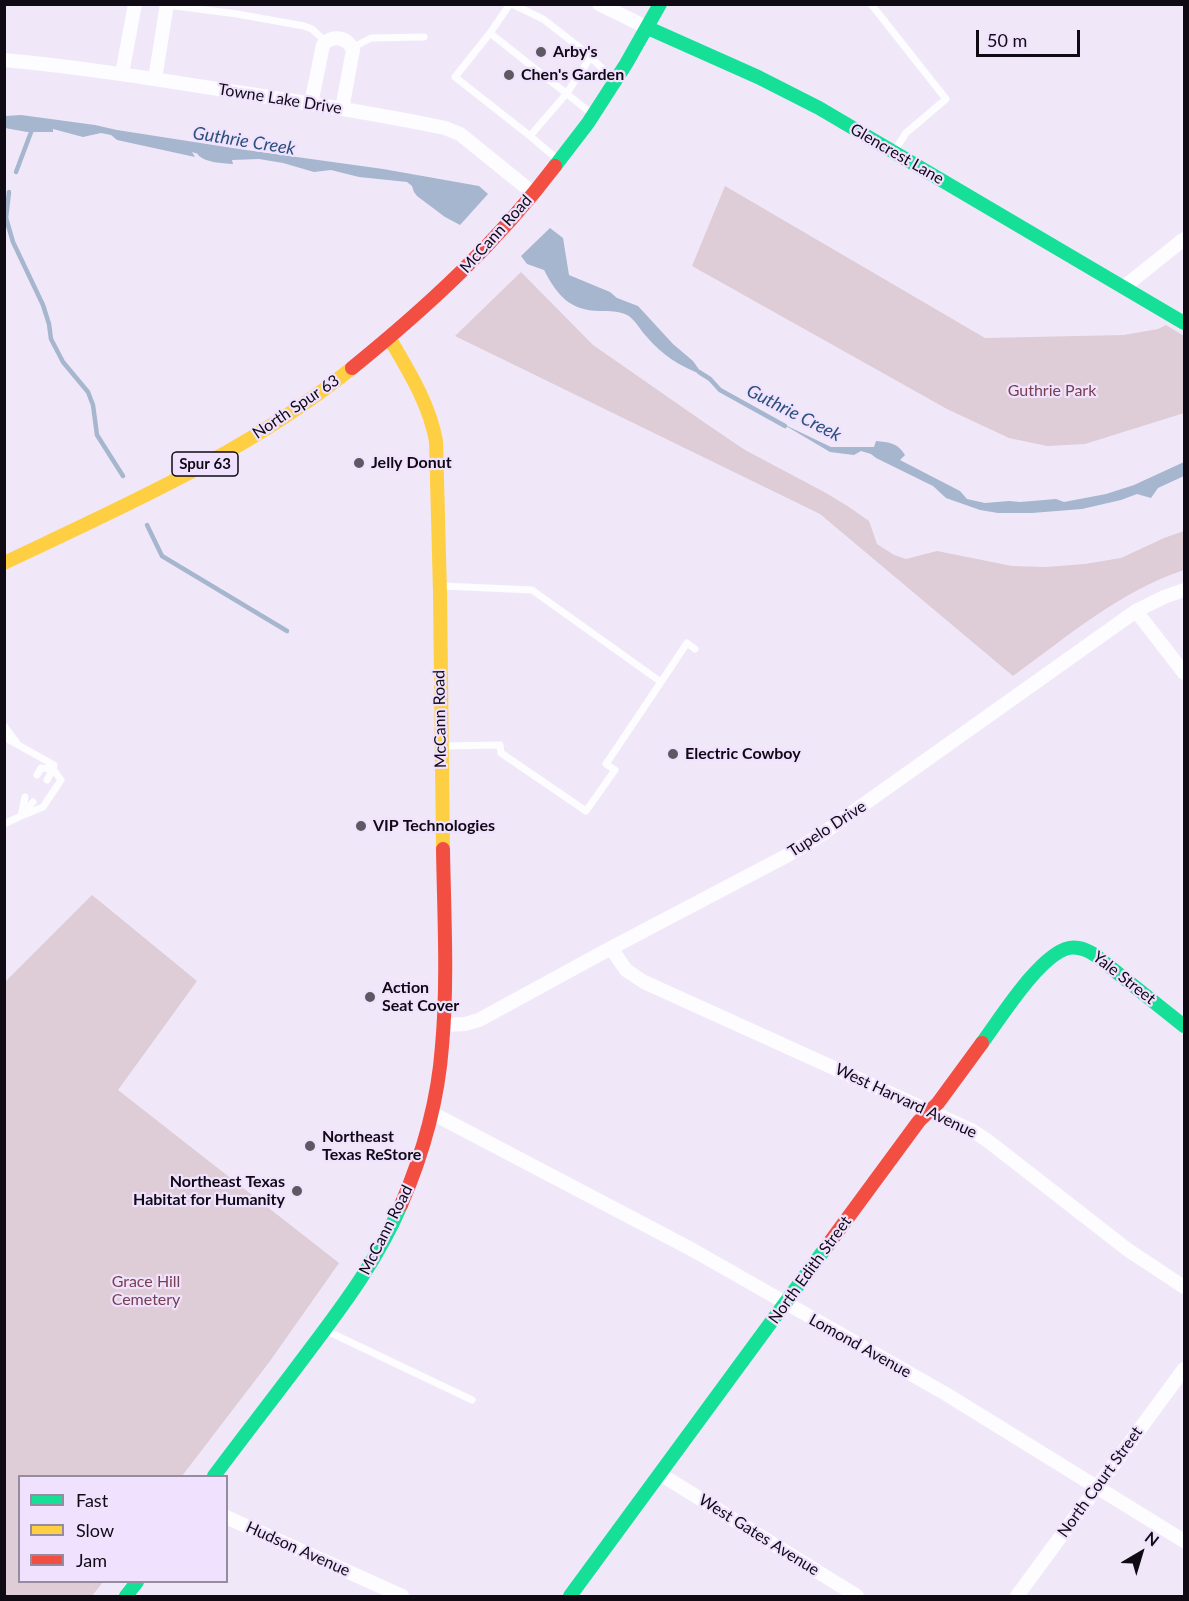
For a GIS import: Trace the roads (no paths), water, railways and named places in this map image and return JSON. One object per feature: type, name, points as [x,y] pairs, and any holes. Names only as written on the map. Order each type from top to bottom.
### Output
[{"type":"street","points":[[122,74],[135,4]]},
{"type":"street","name":"Glencrest Lane","points":[[599,4],[779,87],[1185,323]]},
{"type":"street","name":"McCann Road","points":[[215,1475],[367,1269],[398,1212],[423,1147],[440,1068],[445,991],[440,585],[434,431],[423,398],[390,339],[474,260],[559,162],[616,81],[660,4]]},
{"type":"street","points":[[155,80],[167,5]]},
{"type":"street","points":[[311,104],[321,51],[326,42],[333,38],[345,40],[352,48],[342,109]]},
{"type":"street","name":"Towne Lake Drive","points":[[4,60],[122,74],[445,128],[460,134],[533,193]]},
{"type":"street","points":[[1124,287],[1185,239]]},
{"type":"street","name":"North Spur 63","points":[[4,563],[211,461],[285,417],[390,339]]},
{"type":"street","name":"Tupelo Drive","points":[[444,1025],[465,1024],[479,1020],[788,855],[822,834],[1136,611],[1164,597],[1185,590]]},
{"type":"street","points":[[1136,611],[1185,672]]},
{"type":"street","name":"Yale Street","points":[[1058,952],[1075,947],[1090,951],[1185,1026]]},
{"type":"street","name":"West Harvard Avenue","points":[[611,948],[626,970],[644,982],[964,1127],[988,1141],[1121,1245],[1185,1287]]},
{"type":"street","name":"North Edith Street","points":[[570,1596],[919,1121],[938,1103],[1034,973],[1058,952]]},
{"type":"street","name":"Lomond Avenue","points":[[432,1113],[671,1239],[946,1394],[1185,1541]]},
{"type":"street","name":"North Court Street","points":[[1017,1596],[1185,1369]]},
{"type":"street","name":"West Gates Avenue","points":[[660,1474],[857,1596]]},
{"type":"street","name":"Hudson Avenue","points":[[228,1518],[402,1596]]},
{"type":"street","points":[[126,1596],[136,1583]]},
{"type":"lane","points":[[559,162],[455,76],[511,4],[543,19],[616,81]]},
{"type":"lane","points":[[871,4],[946,99],[906,133],[893,152]]},
{"type":"lane","points":[[167,5],[304,26],[326,42]]},
{"type":"lane","points":[[490,33],[593,115]]},
{"type":"lane","points":[[352,48],[370,38],[424,37]]},
{"type":"lane","points":[[530,136],[567,93],[590,58]]},
{"type":"lane","points":[[440,585],[532,590],[661,682]]},
{"type":"lane","points":[[441,746],[500,745],[501,753],[586,811],[615,770],[606,764],[687,643],[695,649]]},
{"type":"lane","points":[[4,726],[19,745]]},
{"type":"lane","points":[[4,738],[54,765],[53,769],[61,780],[43,807],[4,824]]},
{"type":"lane","points":[[37,775],[41,768],[53,769]]},
{"type":"lane","points":[[46,780],[53,769]]},
{"type":"lane","points":[[21,816],[25,797]]},
{"type":"lane","points":[[21,816],[33,802]]},
{"type":"lane","points":[[324,1330],[472,1400]]},
{"type":"water","points":[[21,115],[383,169],[479,186],[488,194],[460,225],[417,196],[407,182],[359,177],[331,170],[314,172],[259,159],[232,160],[233,164],[214,162],[192,152],[195,157],[117,140],[111,135],[101,133],[83,137],[53,129],[53,132],[27,132],[5,128],[5,116]]},
{"type":"water","points":[[550,228],[563,238],[569,275],[638,306],[673,344],[693,361],[703,375],[686,368],[665,354],[652,343],[630,317],[621,313],[590,310],[573,305],[554,287],[544,270],[527,264],[521,256]]},
{"type":"water","points":[[781,423],[831,447],[874,447],[876,441],[893,444],[905,455],[900,460],[960,491],[967,499],[985,503],[1056,499],[1064,502],[1106,494],[1134,485],[1184,462],[1184,476],[1158,488],[1151,498],[1137,494],[1082,509],[998,513],[980,510],[946,498],[933,486],[871,454],[861,451],[854,455],[830,452]]},
{"type":"waterway","points":[[16,172],[33,127]]},
{"type":"waterway","points":[[9,192],[6,218],[13,242],[43,305],[51,339],[63,362],[88,392],[93,405],[97,435],[123,476]]},
{"type":"waterway","name":"Guthrie Creek","points":[[699,372],[710,379],[720,390],[785,426]]},
{"type":"waterway","points":[[147,525],[162,556],[287,631]]},
{"type":"place","name":"Arby's","points":[[541,52]]},
{"type":"place","name":"Chen's Garden","points":[[509,75]]},
{"type":"place","name":"Jelly Donut","points":[[359,463]]},
{"type":"place","name":"Electric Cowboy","points":[[673,754]]},
{"type":"place","name":"VIP Technologies","points":[[361,826]]},
{"type":"place","name":"Action Seat Cover","points":[[370,997]]},
{"type":"place","name":"Northeast Texas ReStore","points":[[310,1146]]},
{"type":"place","name":"Northeast Texas Habitat for Humanity","points":[[297,1191]]},
{"type":"park label","name":"Guthrie Park","points":[[1052,391]]},
{"type":"park label","name":"Grace Hill Cemetery","points":[[146,1291]]}]
